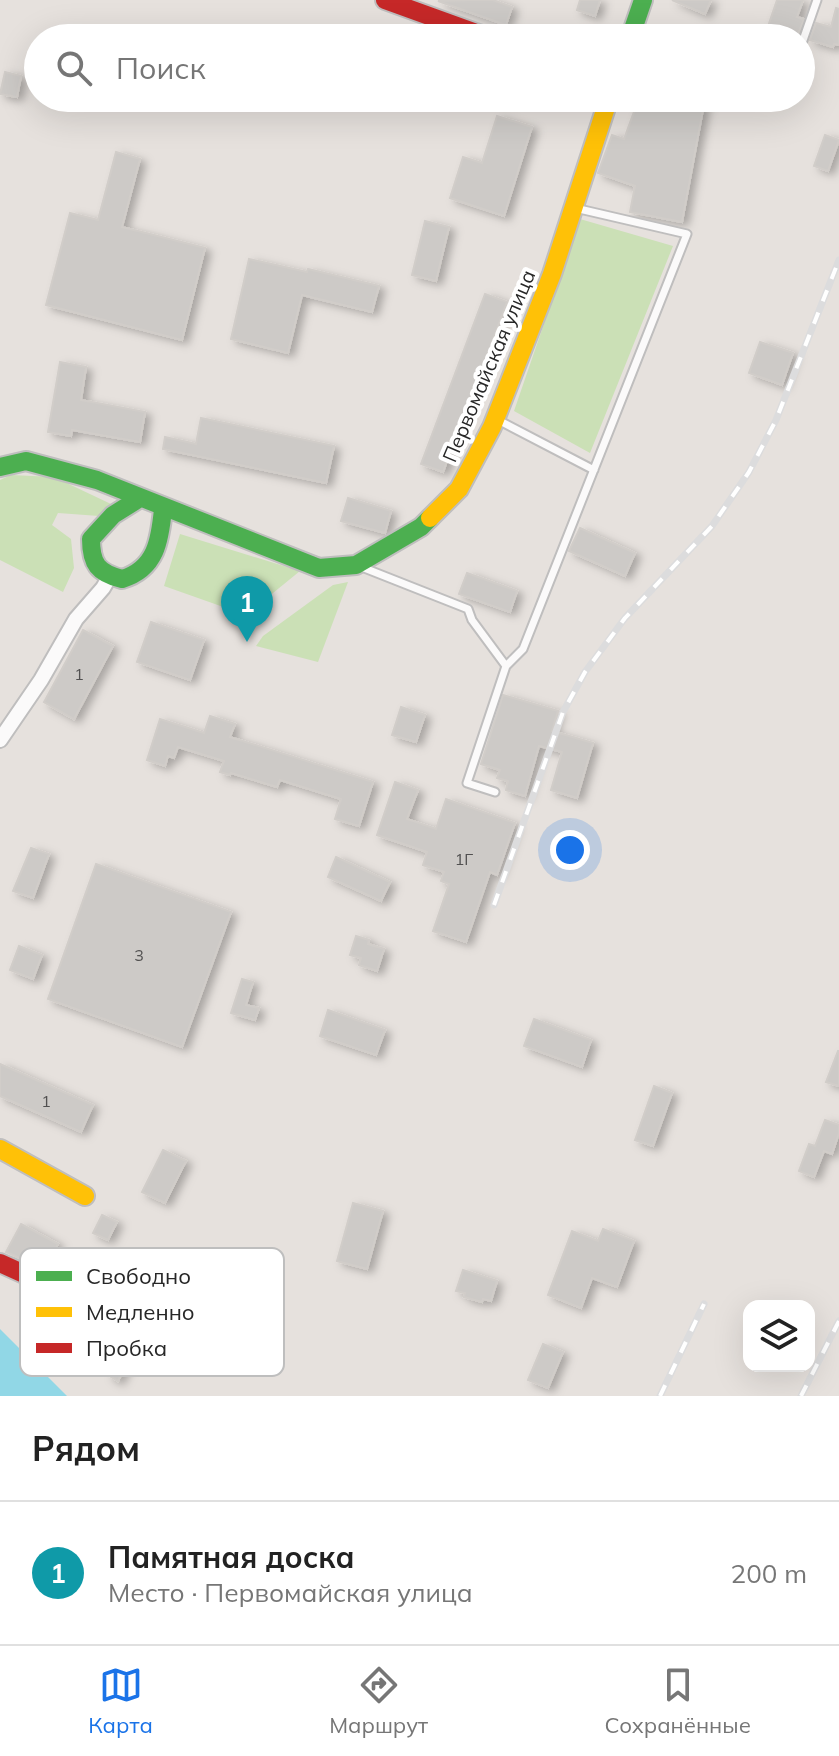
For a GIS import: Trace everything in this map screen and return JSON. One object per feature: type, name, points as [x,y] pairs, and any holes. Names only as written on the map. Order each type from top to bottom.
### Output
[{"type":"street","points":[[385,0],[451,24]]},
{"type":"street","points":[[635,24],[643,0]]},
{"type":"street","name":"Первомайская улица","points":[[0,467],[26,461],[97,480],[163,509],[319,568],[356,565],[421,527],[459,489],[495,419],[552,274],[604,112]]},
{"type":"street","points":[[140,498],[113,515],[91,539],[91,561],[97,570],[122,579],[146,569],[156,553],[163,509]]},
{"type":"street","points":[[0,740],[41,680],[76,619],[110,576]]},
{"type":"street","points":[[0,1149],[85,1196]]},
{"type":"street","points":[[0,1263],[20,1272]]},
{"type":"lane","points":[[809,24],[817,0]]},
{"type":"lane","points":[[495,792],[467,783],[506,666],[523,649],[687,234],[573,208]]},
{"type":"lane","points":[[495,419],[594,470]]},
{"type":"lane","points":[[356,565],[468,609],[472,620],[506,666]]},
{"type":"green space","points":[[580,219],[673,246],[590,453],[514,411]]},
{"type":"green space","points":[[11,475],[54,477],[111,504],[99,516],[58,513],[52,525],[71,539],[74,568],[63,592],[0,560],[0,480]]},
{"type":"green space","points":[[180,534],[300,571],[246,615],[164,586]]},
{"type":"green space","points":[[348,582],[318,662],[256,646],[263,636],[333,585]]},
{"type":"water","points":[[0,1329],[20,1349],[20,1376],[47,1376],[67,1396],[0,1396]]},
{"type":"building","points":[[493,0],[512,7],[506,24],[503,24],[438,1]]},
{"type":"building","points":[[580,0],[600,0],[595,16],[577,10]]},
{"type":"building","points":[[672,0],[711,0],[705,14]]},
{"type":"building","points":[[777,0],[803,0],[797,17],[804,19],[802,24],[769,24]]},
{"type":"building","points":[[836,8],[839,9],[839,45],[834,44],[833,47],[815,42],[816,23],[831,27]]},
{"type":"building","points":[[5,72],[21,76],[17,97],[0,94]]},
{"type":"building","points":[[634,112],[703,112],[682,222],[630,212],[635,186],[598,173],[612,135],[624,139]]},
{"type":"building","points":[[497,116],[532,127],[504,216],[450,198],[463,157],[482,163]]},
{"type":"building","points":[[825,135],[839,140],[828,171],[814,166]]},
{"type":"building","points":[[116,152],[140,159],[122,227],[205,248],[182,340],[46,305],[70,213],[98,220]]},
{"type":"building","points":[[425,221],[449,227],[436,281],[412,275]]},
{"type":"building","points":[[249,259],[379,286],[372,312],[302,295],[288,353],[231,339]]},
{"type":"building","points":[[485,294],[507,302],[443,472],[421,464]]},
{"type":"building","points":[[760,342],[793,353],[782,385],[749,373]]},
{"type":"building","points":[[60,362],[86,367],[81,400],[145,412],[140,442],[72,430],[71,436],[48,432]]},
{"type":"building","points":[[201,418],[334,446],[326,483],[163,449],[165,437],[196,444]]},
{"type":"building","points":[[348,498],[391,511],[385,533],[341,521]]},
{"type":"building","points":[[580,528],[635,553],[625,576],[569,551]]},
{"type":"building","points":[[467,573],[517,591],[510,612],[459,594]]},
{"type":"building","points":[[151,622],[204,640],[190,680],[137,662]]},
{"type":"building","points":[[83,630],[113,646],[74,719],[44,702]]},
{"type":"building","points":[[503,695],[558,711],[552,731],[593,743],[577,798],[551,790],[562,752],[539,746],[525,796],[506,790],[508,781],[497,778],[500,770],[481,764]]},
{"type":"building","points":[[401,707],[425,715],[416,742],[392,735]]},
{"type":"building","points":[[210,716],[235,724],[230,737],[373,782],[359,826],[335,819],[341,799],[280,780],[277,787],[220,772],[224,761],[178,747],[174,758],[168,756],[165,766],[147,760],[160,719],[204,733]]},
{"type":"building","points":[[395,782],[418,790],[407,819],[436,829],[446,799],[515,823],[497,875],[490,872],[466,942],[433,931],[449,884],[441,881],[444,872],[423,865],[427,852],[377,835]]},
{"type":"building","points":[[31,848],[49,854],[33,898],[13,891]]},
{"type":"building","points":[[336,857],[390,882],[381,901],[328,877]]},
{"type":"building","points":[[96,864],[231,912],[182,1047],[48,999]]},
{"type":"building","points":[[356,936],[384,949],[377,971],[359,965],[361,958],[350,955]]},
{"type":"building","points":[[19,946],[42,955],[33,979],[10,970]]},
{"type":"building","points":[[242,979],[253,982],[246,1005],[259,1008],[255,1020],[231,1013]]},
{"type":"building","points":[[328,1010],[385,1030],[376,1055],[320,1036]]},
{"type":"building","points":[[534,1019],[591,1040],[582,1067],[524,1046]]},
{"type":"building","points":[[839,1051],[839,1086],[826,1082]]},
{"type":"building","points":[[0,1064],[93,1105],[81,1132],[0,1096]]},
{"type":"building","points":[[654,1086],[672,1093],[653,1146],[635,1140]]},
{"type":"building","points":[[825,1120],[839,1125],[839,1133],[832,1154],[824,1151],[814,1177],[799,1171],[809,1144],[815,1146]]},
{"type":"building","points":[[163,1150],[186,1161],[165,1203],[142,1192]]},
{"type":"building","points":[[353,1203],[383,1211],[367,1269],[337,1261]]},
{"type":"building","points":[[102,1215],[117,1222],[108,1240],[93,1233]]},
{"type":"building","points":[[21,1224],[58,1244],[56,1248],[20,1248],[20,1258],[6,1252]]},
{"type":"building","points":[[603,1229],[634,1241],[617,1287],[592,1278],[581,1308],[548,1295],[572,1231],[598,1241]]},
{"type":"building","points":[[463,1270],[497,1281],[491,1301],[464,1297],[465,1293],[456,1291]]},
{"type":"building","points":[[543,1344],[563,1352],[548,1388],[528,1380]]},
{"type":"railway","points":[[494,905],[563,712],[585,672],[625,618],[712,526],[749,472],[776,420],[839,260]]},
{"type":"railway","points":[[660,1396],[704,1304]]},
{"type":"railway","points":[[801,1396],[839,1321]]},
{"type":"traffic: fast","points":[[635,24],[643,0]]},
{"type":"traffic: fast","points":[[0,467],[26,461],[97,480],[319,568],[356,565],[421,527],[430,518]]},
{"type":"traffic: fast","points":[[140,498],[113,515],[91,539],[94,561],[107,574],[122,579],[149,561],[158,542],[163,509]]},
{"type":"traffic: slow","points":[[430,518],[459,489],[492,427],[552,274],[604,112]]},
{"type":"traffic: slow","points":[[0,1149],[85,1196]]},
{"type":"traffic: jam","points":[[385,0],[451,24]]},
{"type":"traffic: jam","points":[[0,1263],[20,1272]]},
{"type":"place","name":"Памятная доска","points":[[247,642]]}]
